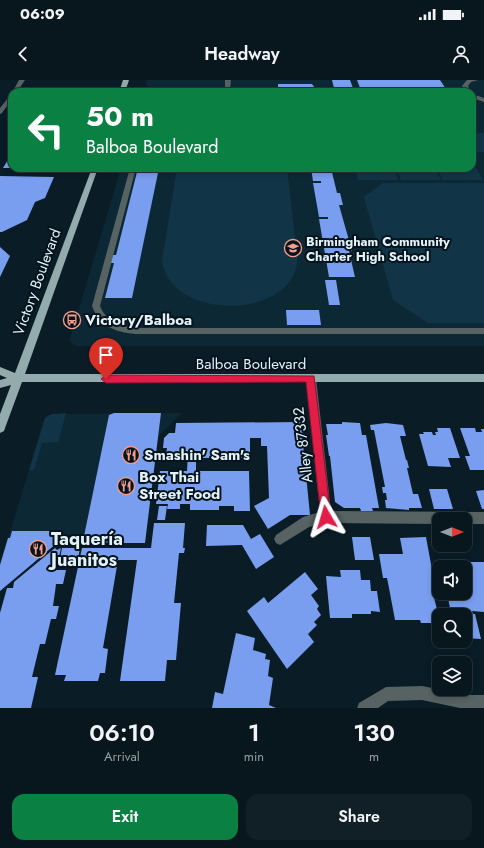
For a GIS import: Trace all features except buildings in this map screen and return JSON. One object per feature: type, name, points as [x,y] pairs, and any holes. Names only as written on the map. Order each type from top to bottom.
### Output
[{"type":"main road","name":"Victory Boulevard","points":[[0,428],[94,172]]},
{"type":"main road","name":"Balboa Boulevard","points":[[0,372],[18,378],[484,378]]},
{"type":"main road","name":"Balboa Boulevard","points":[[0,384],[18,378]]},
{"type":"street","points":[[228,80],[228,88]]},
{"type":"street","points":[[466,88],[465,86],[469,82],[475,80]]},
{"type":"street","points":[[0,112],[8,101]]},
{"type":"street","points":[[132,172],[96,306],[99,315],[112,326],[122,330],[135,331],[484,331]]},
{"type":"street","name":"Alley 87332","points":[[310,378],[326,517]]},
{"type":"street","points":[[280,539],[307,521],[326,517],[484,518]]},
{"type":"street","points":[[364,708],[386,694],[422,693],[467,702],[484,702]]},
{"type":"shaded area","name":"Birmingham Community Charter High School","points":[[147,80],[484,80],[484,346],[78,346],[72,344],[70,339],[120,172],[476,172],[476,88],[149,88],[149,86],[146,85]]},
{"type":"shaded area","points":[[476,133],[484,133],[484,152],[476,152]]},
{"type":"shaded area","points":[[476,168],[483,180],[443,180],[439,172],[476,172]]},
{"type":"shaded area","points":[[176,172],[287,172],[297,264],[287,285],[271,297],[250,304],[228,306],[205,303],[185,294],[170,280],[162,261]]},
{"type":"shaded area","points":[[356,172],[395,172],[398,180],[358,180]]},
{"type":"shaded area","points":[[398,172],[437,172],[441,180],[401,180]]},
{"type":"shaded area","points":[[383,183],[484,183],[484,323],[428,323],[393,300],[364,197]]},
{"type":"shaded area","points":[[66,413],[58,442],[42,443],[34,470],[29,470],[45,418],[52,414]]},
{"type":"shaded area","points":[[182,413],[158,436],[145,543],[57,543],[0,591],[0,565],[45,418],[49,415],[55,414]]},
{"type":"place","name":"Birmingham Community Charter High School","points":[[293,248]]},
{"type":"place","name":"Victory/Balboa","points":[[72,320]]},
{"type":"place","name":"Smashin' Sam's","points":[[131,455]]},
{"type":"place","name":"Box Thai Street Food","points":[[126,486]]},
{"type":"place","name":"Taquería Juanitos","points":[[38,549]]},
{"type":"route","points":[[106,379],[310,378],[326,517]]}]
